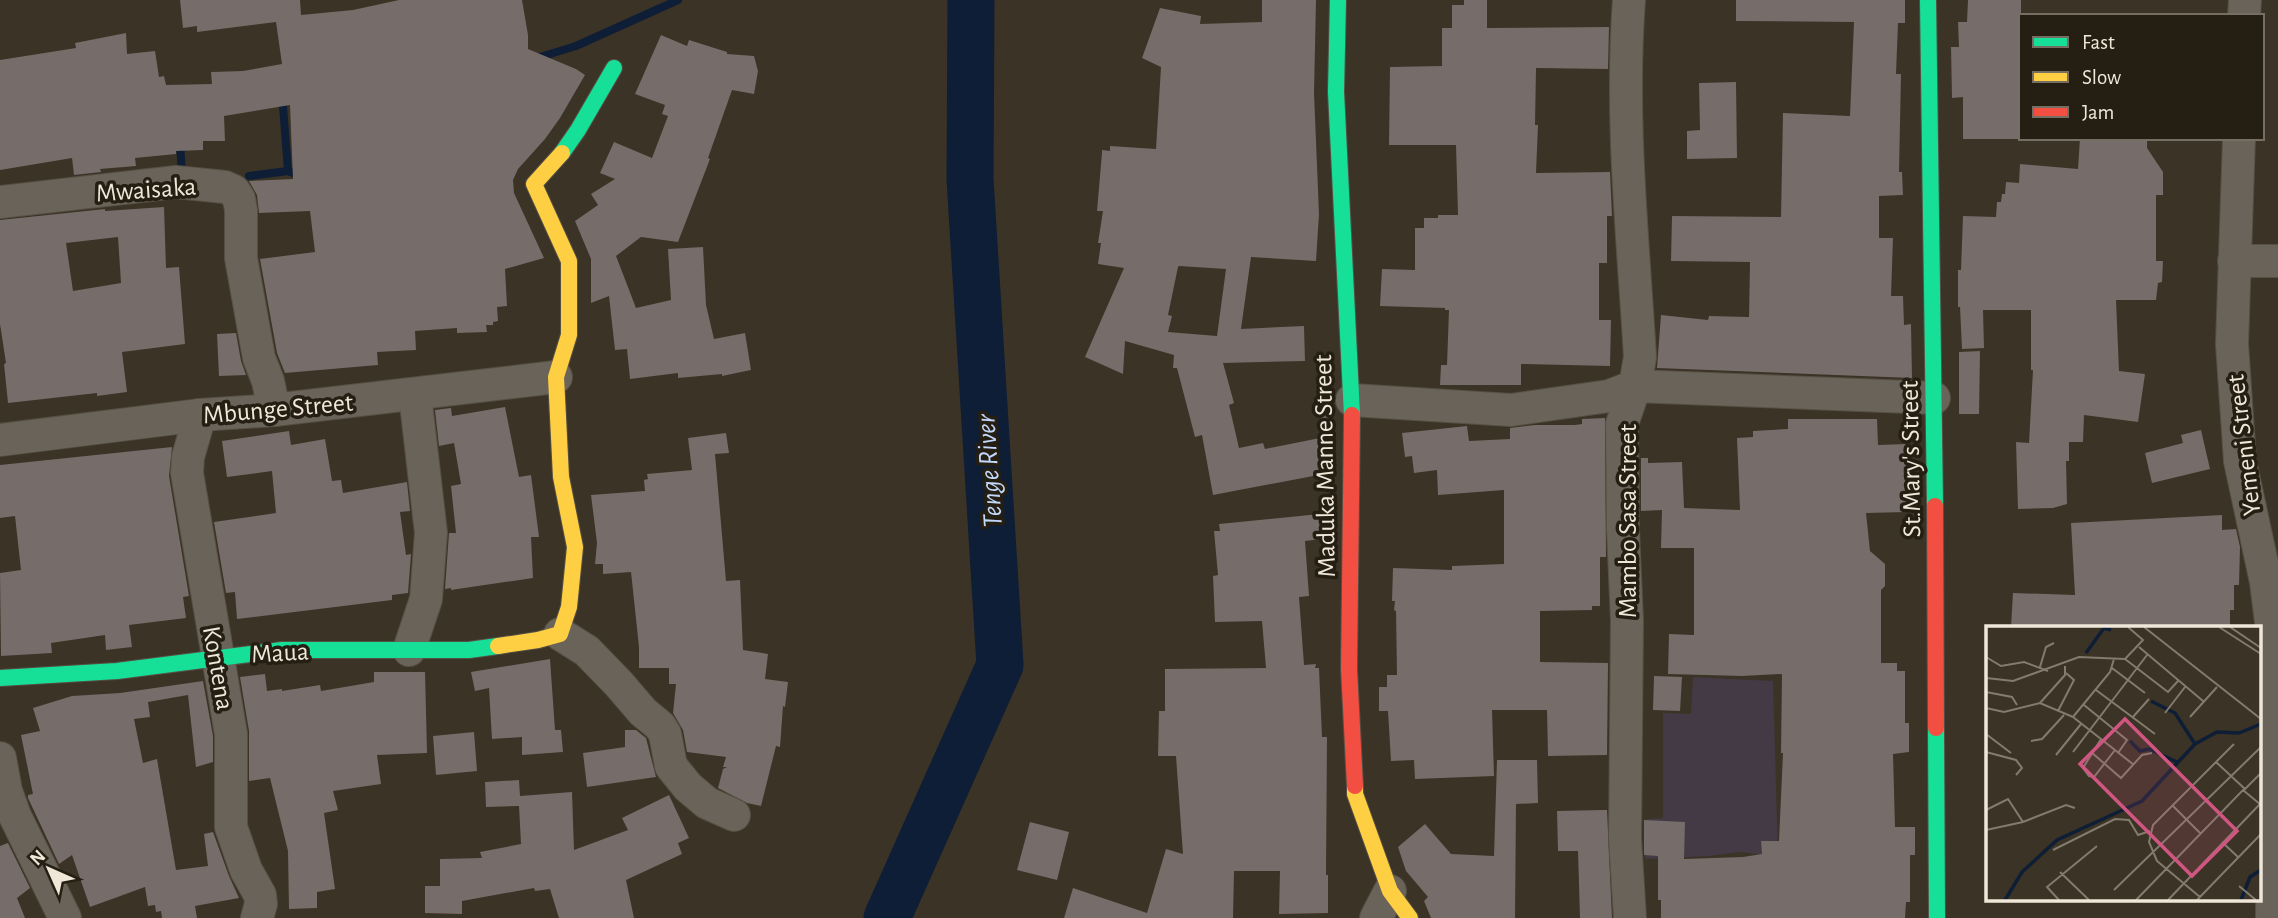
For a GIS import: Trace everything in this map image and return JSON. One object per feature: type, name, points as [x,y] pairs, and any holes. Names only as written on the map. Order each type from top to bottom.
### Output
[{"type":"street","name":"Maduka Manne Street","points":[[1338,0],[1336,92],[1352,400],[1349,669],[1355,794],[1383,905],[1410,918]]},
{"type":"street","name":"Mambo Sasa Street","points":[[1629,0],[1625,50],[1628,171],[1640,357],[1635,386],[1622,424],[1627,621],[1625,839],[1630,918]]},
{"type":"street","name":"St.Mary's Street","points":[[1928,0],[1937,918]]},
{"type":"street","points":[[614,68],[578,130],[562,153],[535,182],[534,188],[569,261],[569,335],[556,377],[561,477],[575,547],[569,607],[560,634],[587,651],[643,712],[660,726],[665,734],[671,766],[688,787],[707,803],[734,815]]},
{"type":"street","name":"Yemeni Street","points":[[2239,140],[2232,344],[2240,461],[2266,582],[2274,646],[2272,918]]},
{"type":"street","name":"Mwaisaka","points":[[0,202],[176,182],[225,187],[234,191],[242,210],[242,258],[260,358],[274,410]]},
{"type":"street","points":[[2234,261],[2278,261]]},
{"type":"street","name":"Mbunge Street","points":[[0,440],[200,415],[415,395],[556,377]]},
{"type":"street","points":[[1352,400],[1511,410],[1609,396],[1635,386],[1934,398]]},
{"type":"street","points":[[409,650],[426,599],[430,533],[415,395]]},
{"type":"street","name":"Kontena","points":[[200,415],[188,457],[187,473],[231,734],[231,827],[246,870],[260,895],[261,904],[257,918]]},
{"type":"street","name":"Maua","points":[[0,678],[117,671],[282,650],[469,650],[560,634]]},
{"type":"street","points":[[0,758],[6,791],[15,816],[65,918]]},
{"type":"shaded area","points":[[1693,677],[1773,681],[1778,857],[1741,852],[1645,859],[1647,819],[1663,818],[1663,713],[1691,714]]},
{"type":"building","points":[[180,0],[300,0],[301,15],[353,10],[399,0],[522,0],[528,49],[585,75],[560,118],[518,169],[513,180],[514,193],[544,258],[505,269],[507,306],[497,307],[498,321],[493,322],[493,325],[486,325],[487,332],[457,333],[457,328],[415,331],[416,350],[377,352],[378,365],[285,373],[277,353],[260,259],[315,252],[310,211],[259,213],[257,195],[249,181],[293,179],[290,105],[224,116],[225,141],[203,141],[203,150],[176,151],[176,154],[135,158],[136,166],[100,169],[101,172],[74,175],[72,158],[0,170],[0,60],[76,48],[75,43],[126,33],[127,54],[155,51],[159,77],[164,76],[166,85],[212,84],[211,72],[243,71],[282,64],[276,22],[197,32],[197,26],[183,28]]},
{"type":"building","points":[[1262,0],[1316,0],[1314,93],[1319,214],[1316,261],[1251,257],[1241,329],[1304,326],[1305,361],[1223,363],[1234,403],[1229,405],[1239,448],[1263,443],[1265,449],[1330,436],[1329,473],[1213,495],[1202,435],[1195,437],[1177,368],[1173,368],[1174,355],[1125,341],[1123,374],[1085,357],[1124,268],[1098,264],[1103,211],[1097,211],[1102,150],[1110,151],[1110,146],[1156,149],[1161,67],[1142,58],[1160,8],[1201,16],[1200,24],[1262,22]],"holes":[[[1178,267],[1226,269],[1217,336],[1168,332],[1172,316],[1168,315]]]},
{"type":"building","points":[[1464,0],[1487,0],[1487,28],[1609,27],[1608,69],[1536,68],[1535,125],[1538,125],[1536,173],[1610,172],[1612,216],[1607,216],[1607,263],[1599,263],[1599,320],[1611,320],[1610,366],[1521,364],[1521,385],[1440,385],[1441,365],[1447,365],[1449,310],[1380,306],[1382,269],[1415,270],[1415,228],[1424,228],[1424,218],[1458,215],[1456,145],[1389,145],[1390,67],[1442,66],[1442,28],[1452,28],[1452,5],[1464,5]]},
{"type":"building","points":[[1736,0],[1905,0],[1905,23],[1898,23],[1896,74],[1901,74],[1899,172],[1902,172],[1903,195],[1879,196],[1879,238],[1893,238],[1891,296],[1903,296],[1904,325],[1911,324],[1912,378],[1657,368],[1661,315],[1708,320],[1709,316],[1749,317],[1750,262],[1671,261],[1672,216],[1781,217],[1783,113],[1850,116],[1854,22],[1736,21]]},
{"type":"building","points":[[1968,0],[2021,0],[2019,139],[1963,139],[1963,97],[1952,98],[1951,47],[1959,47],[1958,22],[1967,22]]},
{"type":"building","points":[[661,35],[687,46],[689,40],[727,54],[754,56],[758,71],[754,94],[732,90],[708,158],[710,159],[678,242],[641,237],[616,256],[636,308],[671,300],[668,249],[703,247],[706,305],[714,339],[745,333],[751,370],[722,376],[678,378],[678,373],[630,379],[627,349],[615,350],[609,296],[591,303],[591,259],[575,221],[598,205],[591,194],[615,179],[600,173],[614,142],[652,158],[668,116],[662,114],[665,105],[635,94]]},
{"type":"building","points":[[1736,82],[1737,158],[1687,159],[1687,131],[1700,130],[1699,83]]},
{"type":"building","points":[[2080,140],[2147,140],[2147,148],[2163,172],[2163,195],[2156,195],[2156,261],[2163,261],[2162,282],[2158,283],[2156,300],[2116,300],[2119,371],[2145,374],[2138,422],[2084,415],[2083,442],[2069,442],[2069,461],[2066,461],[2067,504],[2053,508],[2018,509],[2016,442],[2029,443],[2033,370],[2031,310],[1983,310],[1984,348],[1962,349],[1958,270],[1961,270],[1963,216],[1996,217],[1997,202],[2001,202],[2002,194],[2005,194],[2006,182],[2019,183],[2020,164],[2078,169]]},
{"type":"building","points":[[164,207],[166,268],[179,267],[185,344],[122,352],[127,392],[8,403],[0,324],[0,220]],"holes":[[[118,237],[121,283],[73,291],[66,243]]]},
{"type":"building","points":[[236,333],[246,375],[219,376],[217,334]]},
{"type":"building","points":[[1980,351],[1979,414],[1959,414],[1959,352]]},
{"type":"building","points":[[1322,387],[1329,387],[1330,426],[1321,426]]},
{"type":"building","points":[[505,407],[519,477],[531,475],[539,537],[531,537],[533,578],[445,589],[449,533],[456,533],[451,486],[461,484],[454,443],[439,446],[435,410],[451,408],[452,416]]},
{"type":"building","points":[[1605,418],[1606,557],[1600,557],[1600,606],[1592,606],[1592,610],[1540,611],[1540,662],[1608,663],[1607,755],[1548,756],[1547,710],[1492,710],[1494,776],[1415,779],[1414,760],[1391,761],[1388,711],[1379,711],[1379,687],[1387,687],[1387,675],[1397,675],[1396,611],[1395,601],[1392,601],[1393,568],[1452,570],[1452,566],[1504,564],[1504,490],[1438,495],[1437,470],[1414,473],[1412,456],[1405,457],[1402,433],[1467,426],[1469,441],[1510,439],[1510,428],[1575,425],[1582,424],[1582,419]]},
{"type":"building","points":[[1788,419],[1877,419],[1878,445],[1906,444],[1907,512],[1866,513],[1870,551],[1885,564],[1885,586],[1881,590],[1881,663],[1897,663],[1897,671],[1905,671],[1905,723],[1909,723],[1909,752],[1893,754],[1895,827],[1915,827],[1915,855],[1910,855],[1910,902],[1906,902],[1905,918],[1661,918],[1661,900],[1658,900],[1658,856],[1644,855],[1644,820],[1685,822],[1684,859],[1762,854],[1761,841],[1779,841],[1783,753],[1782,674],[1668,674],[1669,634],[1694,635],[1694,548],[1661,548],[1662,510],[1641,511],[1641,458],[1648,458],[1648,463],[1682,462],[1684,508],[1740,510],[1737,438],[1753,437],[1753,431],[1788,429]]},
{"type":"building","points":[[2201,430],[2210,469],[2152,483],[2145,453],[2183,443],[2181,435]]},
{"type":"building","points":[[289,431],[291,445],[325,439],[332,481],[341,480],[343,493],[407,482],[410,511],[400,512],[406,555],[411,554],[408,593],[392,595],[392,600],[237,619],[235,592],[226,593],[214,522],[276,513],[272,471],[227,477],[222,441]]},
{"type":"building","points":[[726,433],[729,453],[715,454],[726,581],[740,580],[743,650],[768,654],[765,679],[788,682],[780,747],[776,746],[761,806],[747,803],[718,788],[723,769],[727,767],[723,767],[726,757],[687,752],[683,730],[673,713],[676,684],[669,684],[669,668],[639,668],[631,572],[603,574],[603,564],[595,564],[597,543],[591,495],[645,491],[644,480],[648,479],[647,474],[692,470],[688,438]]},
{"type":"building","points":[[172,447],[169,476],[189,596],[183,597],[186,618],[129,625],[132,647],[106,650],[105,635],[51,643],[52,653],[1,656],[0,573],[21,570],[15,516],[0,518],[0,465]]},
{"type":"building","points":[[1329,513],[1329,538],[1305,541],[1309,596],[1299,597],[1304,665],[1316,664],[1315,668],[1319,668],[1322,737],[1327,737],[1328,913],[1279,914],[1280,871],[1234,871],[1233,918],[1064,918],[1073,888],[1147,913],[1166,849],[1183,854],[1176,756],[1158,756],[1159,711],[1165,711],[1165,669],[1266,668],[1262,621],[1215,622],[1213,576],[1218,575],[1214,531],[1220,531],[1219,524]]},
{"type":"building","points":[[2222,515],[2222,530],[2236,529],[2240,547],[2239,585],[2234,585],[2234,610],[2230,610],[2230,626],[2011,626],[2013,593],[2075,595],[2071,523]]},
{"type":"building","points":[[550,659],[555,730],[561,730],[563,752],[522,755],[522,737],[492,739],[489,688],[475,691],[471,672]]},
{"type":"building","points":[[374,672],[425,672],[427,753],[377,755],[381,784],[333,791],[338,810],[324,813],[335,889],[317,892],[317,908],[289,909],[288,851],[270,778],[249,781],[249,731],[240,677],[265,674],[267,691],[320,685],[321,691],[374,682]]},
{"type":"building","points":[[1654,676],[1682,677],[1680,711],[1653,710]]},
{"type":"building","points":[[203,681],[213,736],[213,762],[196,767],[188,695],[148,702],[150,717],[134,719],[143,763],[157,759],[176,870],[208,866],[204,834],[213,832],[239,898],[195,906],[197,918],[162,918],[161,911],[156,912],[155,905],[148,906],[145,887],[90,907],[72,855],[59,864],[28,798],[28,795],[33,794],[21,735],[40,731],[33,708],[72,696],[120,693]]},
{"type":"building","points":[[625,730],[636,730],[646,738],[656,777],[587,787],[583,753],[625,747]]},
{"type":"building","points":[[474,732],[477,771],[436,775],[433,736]]},
{"type":"building","points":[[1497,760],[1537,760],[1538,803],[1516,804],[1515,918],[1431,918],[1424,901],[1428,897],[1406,871],[1398,847],[1425,824],[1451,854],[1494,856]]},
{"type":"building","points":[[519,780],[520,796],[572,792],[574,850],[628,830],[622,818],[669,795],[689,838],[678,843],[682,854],[626,880],[634,918],[559,918],[550,889],[535,891],[534,888],[462,901],[462,914],[425,913],[425,886],[440,886],[440,859],[482,858],[480,852],[521,844],[519,806],[486,807],[485,782]]},
{"type":"building","points":[[1607,810],[1612,918],[1580,918],[1578,851],[1558,851],[1557,811]]},
{"type":"building","points":[[1030,822],[1069,832],[1057,880],[1017,870]]},
{"type":"building","points":[[8,843],[30,888],[17,898],[25,918],[0,918],[0,846]]},
{"type":"waterway","points":[[538,62],[540,57],[576,46],[678,0]]},
{"type":"waterway","name":"Tenge River","points":[[887,918],[1000,665],[970,179],[971,0]]},
{"type":"waterway","points":[[283,106],[288,171]]},
{"type":"waterway","points":[[180,142],[182,175]]},
{"type":"waterway","points":[[249,176],[288,171],[301,176]]},
{"type":"traffic: fast","points":[[1338,0],[1336,92],[1352,415]]},
{"type":"traffic: fast","points":[[1928,0],[1935,506]]},
{"type":"traffic: fast","points":[[562,153],[614,68]]},
{"type":"traffic: fast","points":[[0,678],[117,671],[282,650],[469,650],[498,646]]},
{"type":"traffic: fast","points":[[1936,728],[1937,918]]},
{"type":"traffic: slow","points":[[498,646],[560,634],[569,607],[575,547],[561,477],[556,377],[569,335],[569,261],[534,184],[562,153]]},
{"type":"traffic: slow","points":[[1355,786],[1355,794],[1390,891],[1410,918]]},
{"type":"traffic: jam","points":[[1352,415],[1349,669],[1355,786]]},
{"type":"traffic: jam","points":[[1935,506],[1936,728]]}]
